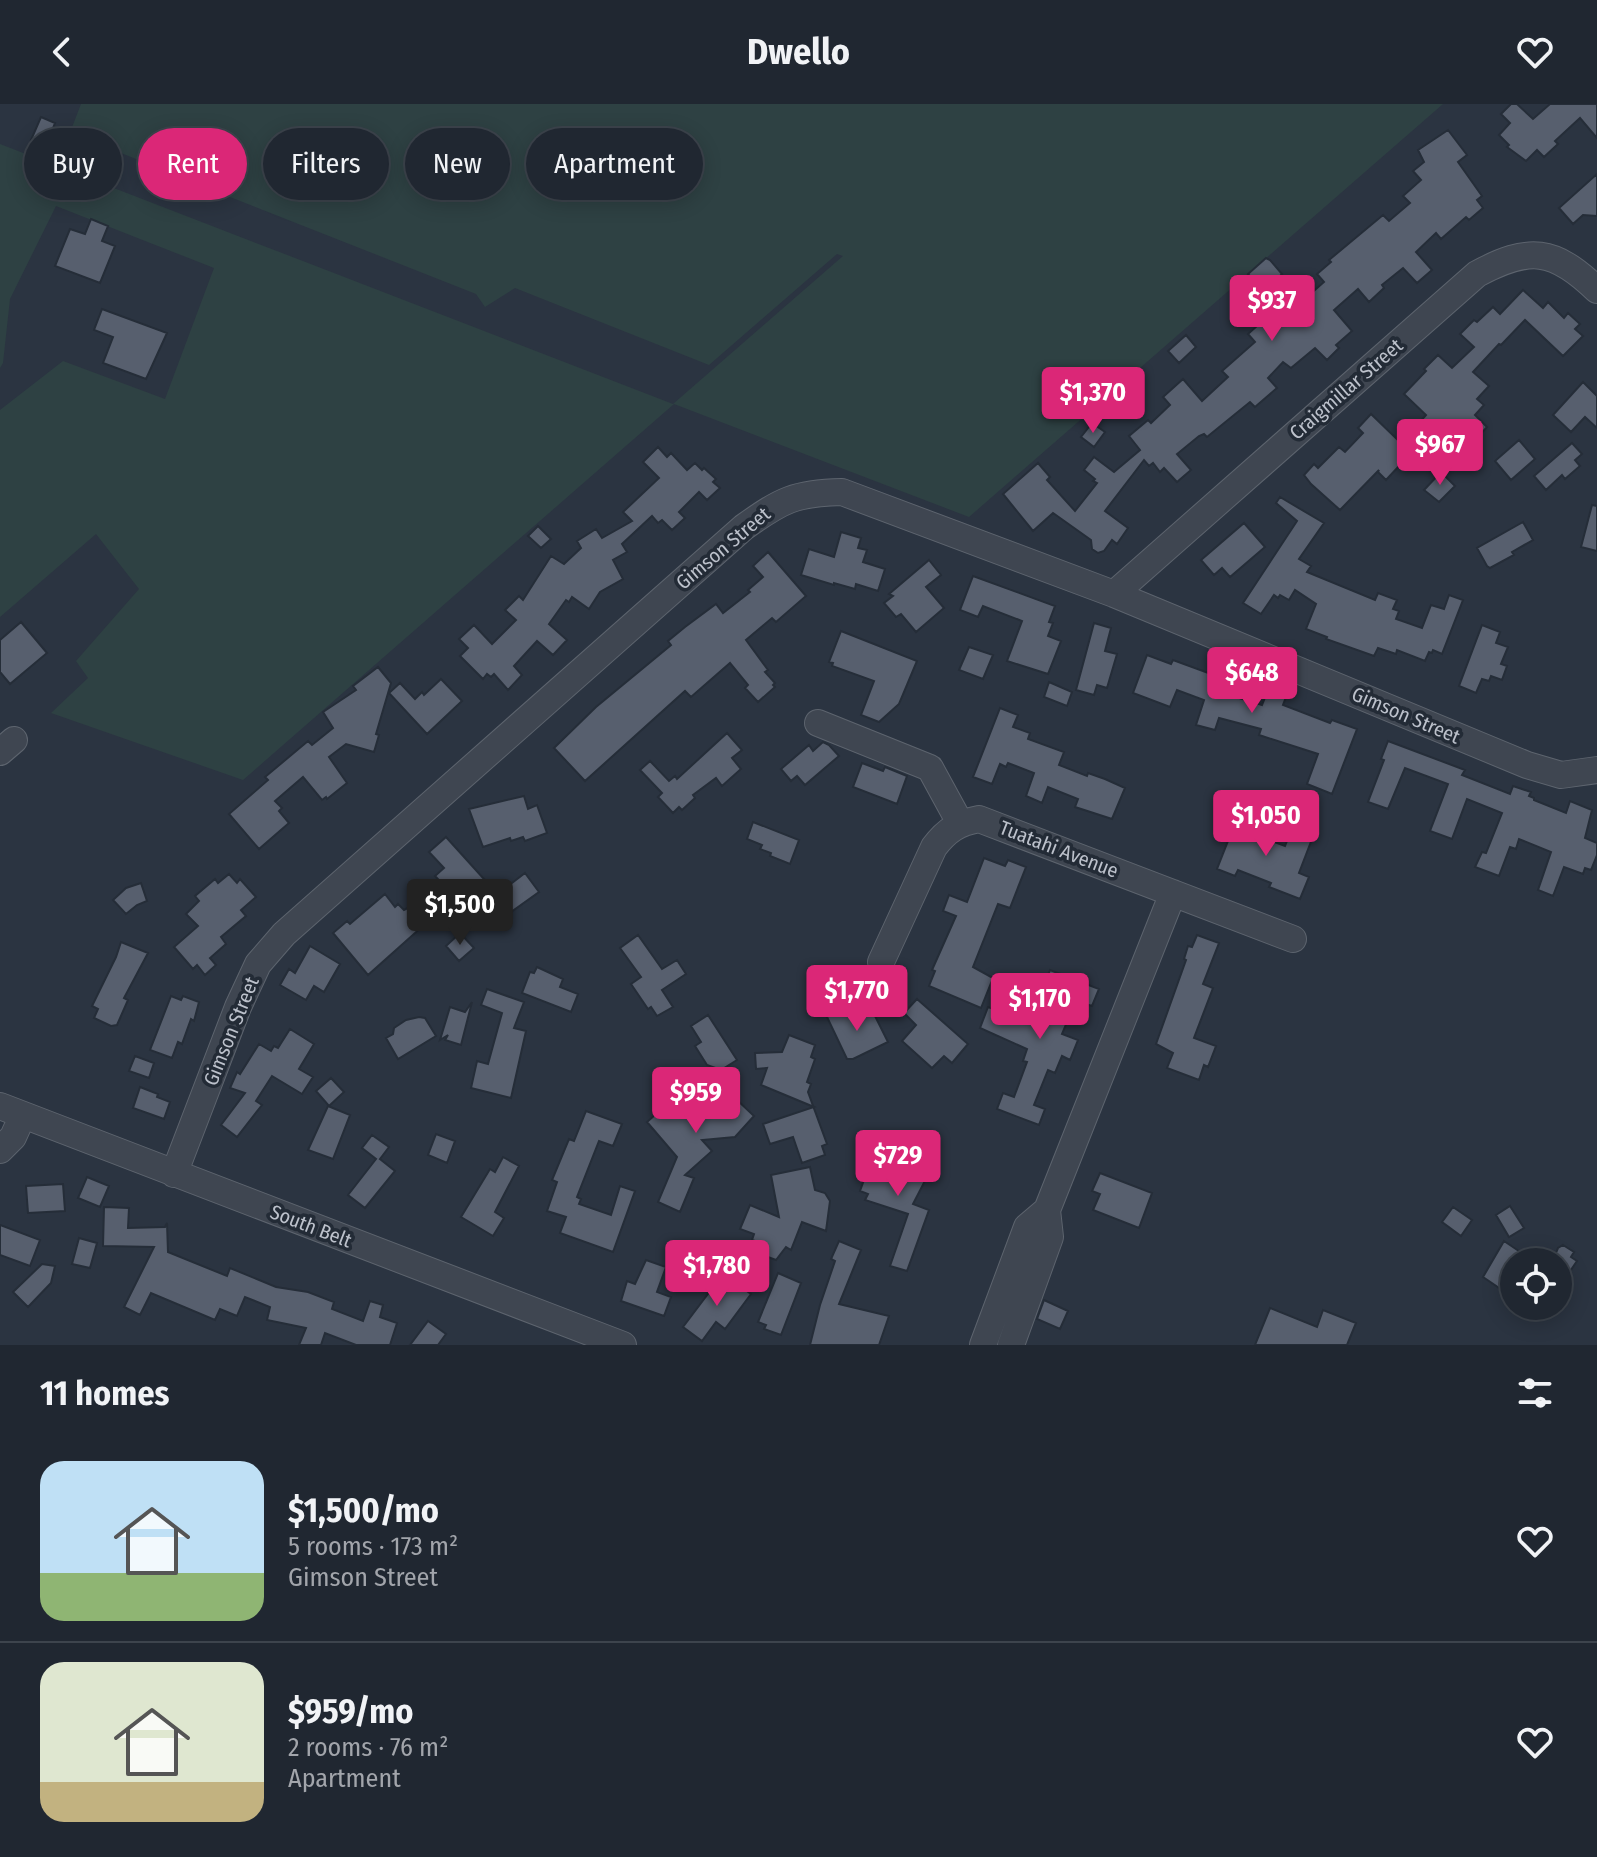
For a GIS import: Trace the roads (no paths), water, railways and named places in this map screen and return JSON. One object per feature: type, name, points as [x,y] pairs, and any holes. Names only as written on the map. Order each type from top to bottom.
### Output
[{"type":"street","name":"Craigmillar Street","points":[[1114,594],[1477,274],[1505,259],[1537,255],[1562,261],[1597,290]]},
{"type":"street","name":"Gimson Street","points":[[174,1174],[238,1007],[258,964],[284,934],[744,527],[774,505],[808,493],[842,492],[1114,594],[1527,765],[1561,775],[1597,770]]},
{"type":"street","points":[[818,723],[930,768],[960,823],[944,833],[934,847],[881,962]]},
{"type":"street","name":"Tuatahi Avenue","points":[[960,823],[979,819],[1003,826],[1293,939]]},
{"type":"street","points":[[983,1345],[1027,1227],[1047,1210],[1173,893]]},
{"type":"street","name":"South Belt","points":[[12,1111],[623,1345]]},
{"type":"street","points":[[0,1150],[13,1137],[12,1111]]},
{"type":"street","points":[[1011,1345],[1050,1237],[1047,1210]]}]
